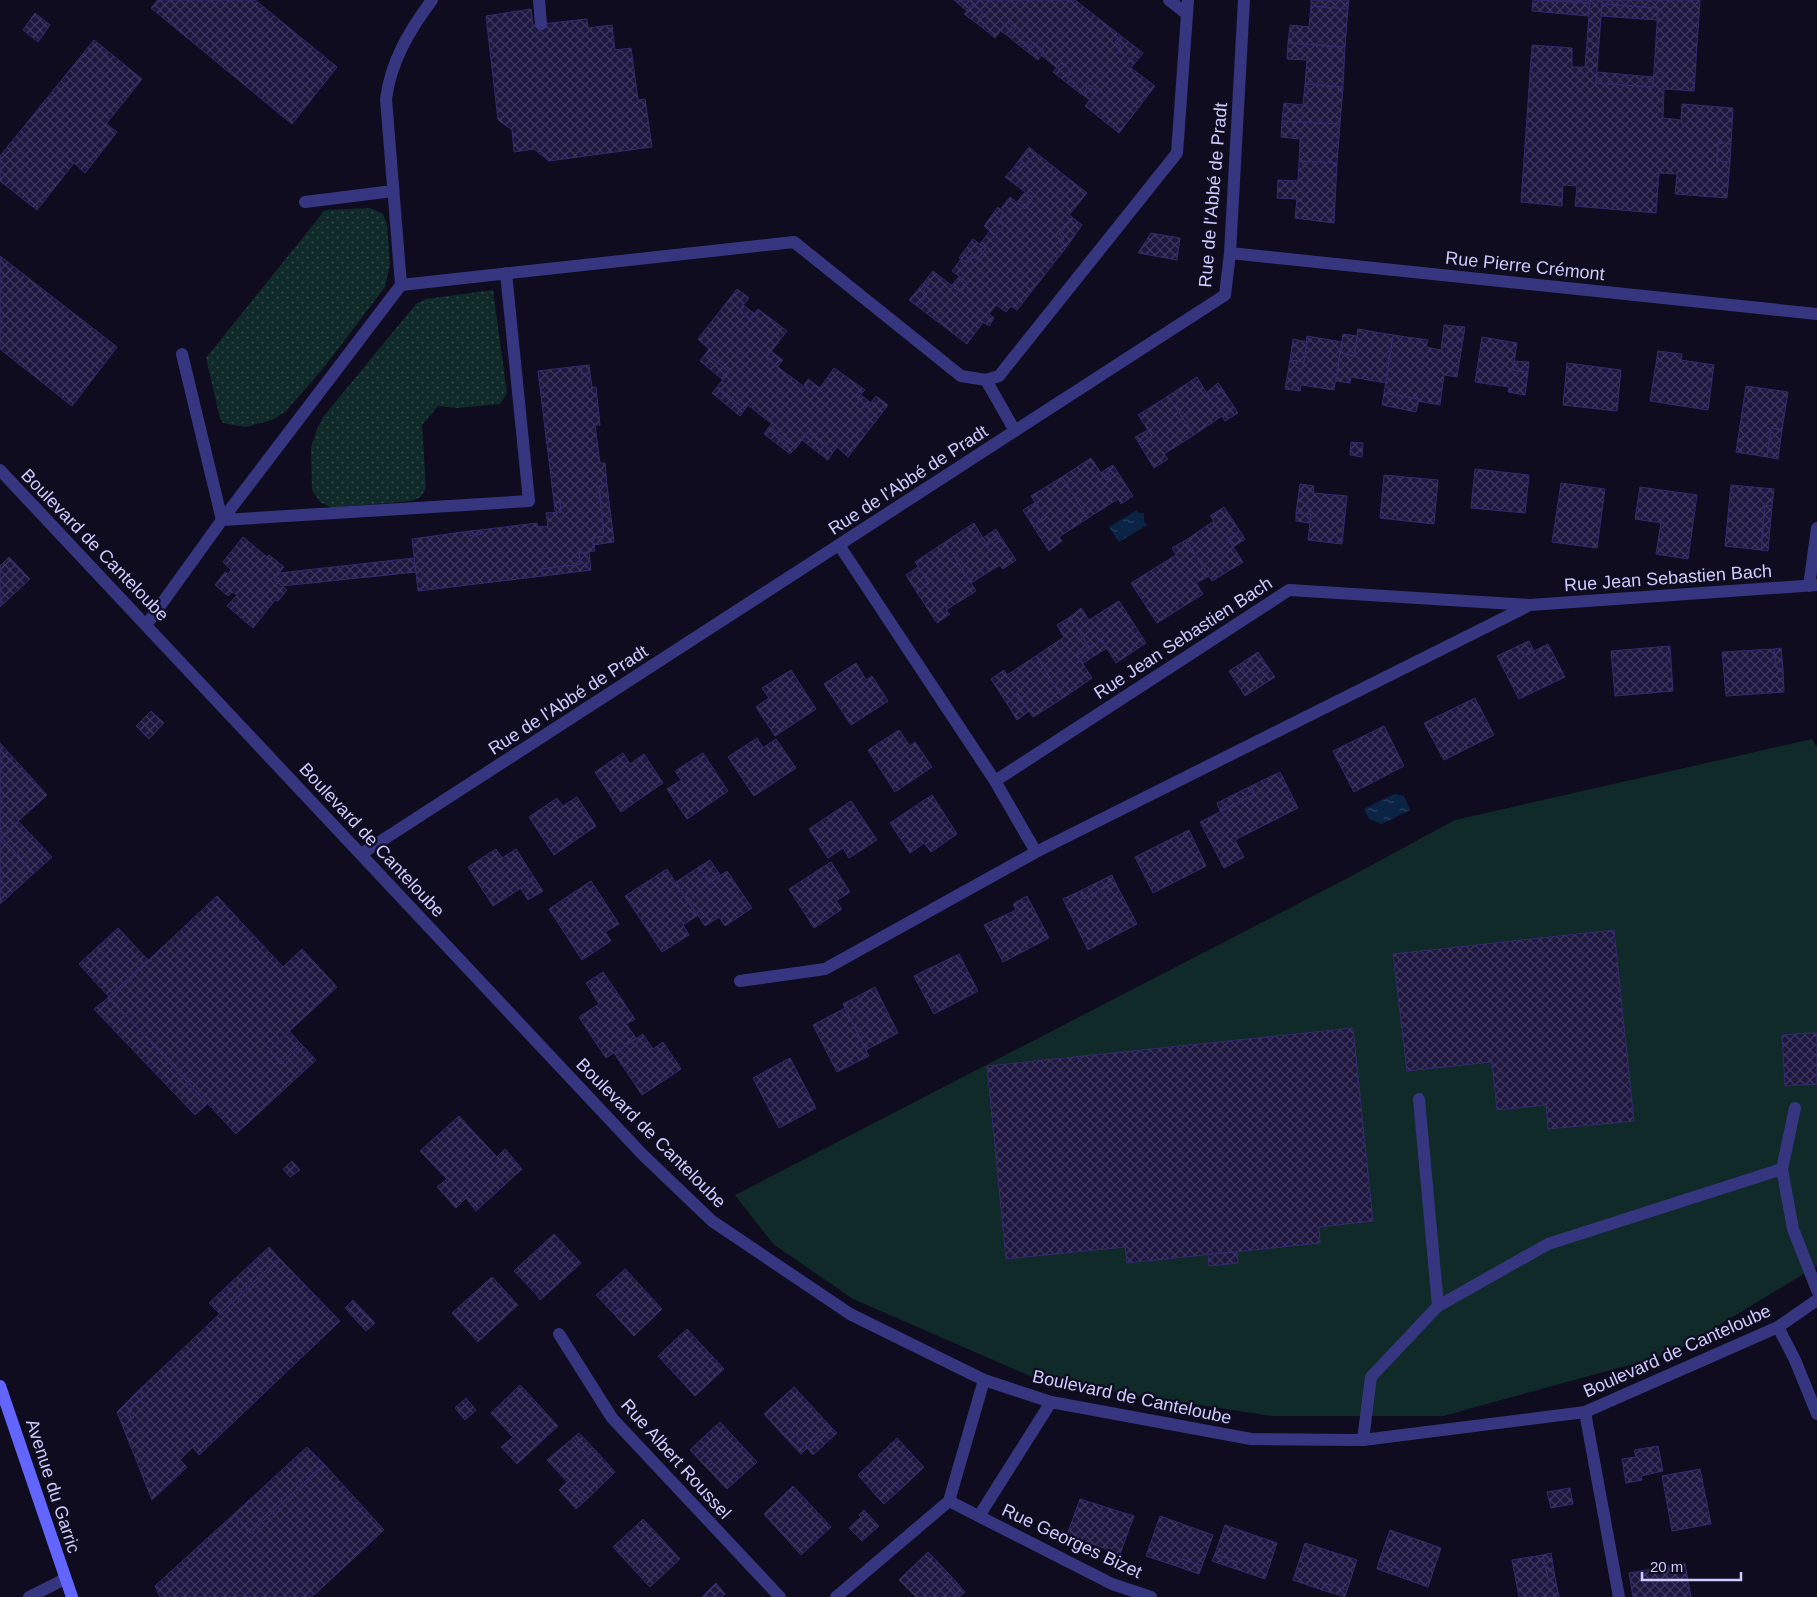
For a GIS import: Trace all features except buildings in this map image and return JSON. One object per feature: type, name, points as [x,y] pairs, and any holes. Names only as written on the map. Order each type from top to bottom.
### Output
[{"type":"street","points":[[147,624],[222,520],[401,285],[386,99],[389,78],[412,27],[432,0]]},
{"type":"street","points":[[539,0],[542,24]]},
{"type":"street","points":[[1169,0],[1187,14]]},
{"type":"street","points":[[401,285],[794,242],[961,376],[986,380],[999,376],[1176,153],[1188,0]]},
{"type":"street","name":"Rue de l'Abbé de Pradt","points":[[362,854],[1225,296],[1230,253],[1244,0]]},
{"type":"street","points":[[306,202],[393,191]]},
{"type":"street","name":"Rue Pierre Crémont","points":[[1230,253],[1817,314]]},
{"type":"street","points":[[222,520],[529,501],[506,273]]},
{"type":"street","points":[[182,354],[222,520]]},
{"type":"street","points":[[986,380],[1015,431]]},
{"type":"street","name":"Boulevard de Canteloube","points":[[0,470],[147,624],[642,1154],[712,1221],[850,1314],[984,1380],[1051,1402],[1251,1440],[1363,1440],[1585,1412],[1778,1327],[1817,1300]]},
{"type":"street","name":"Rue Jean Sebastien Bach","points":[[996,781],[1289,590],[1530,605],[1813,585],[1817,528]]},
{"type":"street","points":[[839,545],[996,781],[1036,852]]},
{"type":"street","name":"Rue Jean Sebastien Bach","points":[[740,981],[825,969],[1036,852],[1530,605]]},
{"type":"street","points":[[1419,1099],[1438,1306]]},
{"type":"street","points":[[1795,1108],[1782,1170],[1793,1229],[1817,1290]]},
{"type":"street","points":[[1363,1440],[1372,1377],[1438,1306],[1548,1244],[1782,1170]]},
{"type":"street","points":[[1778,1327],[1795,1360],[1817,1414]]},
{"type":"street","name":"Rue Albert Roussel","points":[[559,1334],[612,1418],[780,1597]]},
{"type":"street","points":[[836,1597],[949,1501],[984,1380]]},
{"type":"street","name":"Avenue du Garric","points":[[0,1386],[72,1597]]},
{"type":"street","points":[[949,1501],[979,1516],[1051,1402]]},
{"type":"street","points":[[1585,1412],[1619,1597]]},
{"type":"street","name":"Rue Georges Bizet","points":[[979,1516],[1112,1584],[1151,1597]]},
{"type":"street","points":[[29,1597],[65,1579]]},
{"type":"green space","points":[[370,208],[383,214],[387,224],[390,264],[385,287],[322,370],[285,412],[272,420],[245,427],[223,423],[220,418],[206,358],[325,210]]},
{"type":"green space","points":[[493,290],[507,393],[500,404],[457,408],[438,406],[422,425],[426,488],[421,497],[411,501],[332,508],[320,502],[312,490],[311,448],[323,417],[416,304],[426,299]]},
{"type":"green space","points":[[1812,739],[1817,747],[1817,1266],[1673,1353],[1443,1416],[1271,1416],[1039,1380],[853,1299],[773,1244],[735,1195],[1344,880],[1455,820]]},
{"type":"water","points":[[1137,510],[1138,513],[1144,513],[1144,521],[1147,525],[1119,542],[1109,527]]},
{"type":"water","points":[[1394,794],[1404,796],[1410,810],[1382,824],[1369,819],[1364,809]]}]
